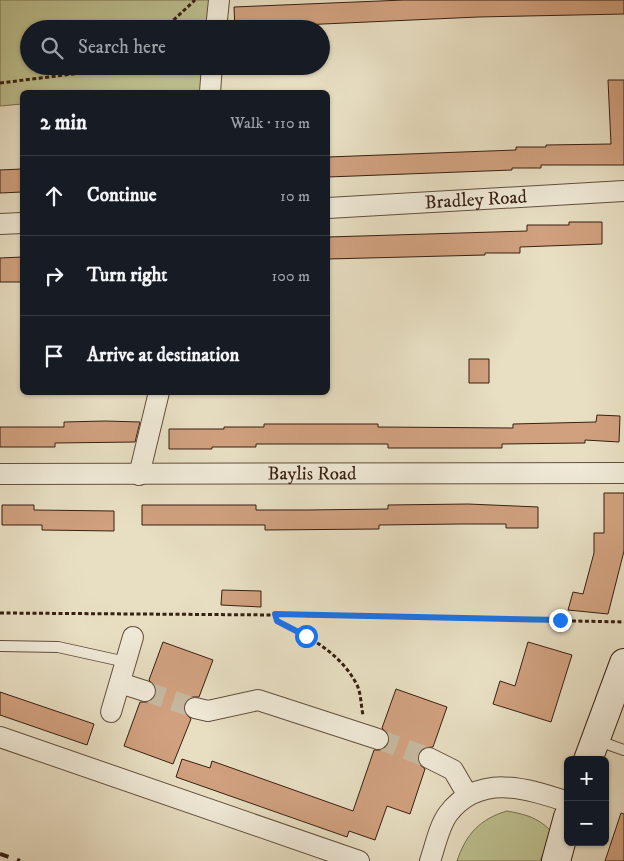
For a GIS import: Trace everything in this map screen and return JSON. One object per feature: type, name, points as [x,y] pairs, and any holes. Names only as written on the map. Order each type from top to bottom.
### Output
[{"type":"street","points":[[217,20],[219,0]]},
{"type":"street","points":[[210,90],[211,75]]},
{"type":"street","name":"Bradley Road","points":[[330,208],[624,191]]},
{"type":"street","points":[[0,224],[20,223]]},
{"type":"street","points":[[140,474],[158,395]]},
{"type":"street","name":"Baylis Road","points":[[0,474],[624,473]]},
{"type":"street","points":[[112,712],[133,636]]},
{"type":"street","points":[[592,750],[624,663]]},
{"type":"street","points":[[120,683],[145,691]]},
{"type":"street","points":[[194,708],[208,711],[258,700],[370,737]]},
{"type":"street","points":[[0,737],[358,861]]},
{"type":"street","points":[[429,758],[453,770],[467,794]]},
{"type":"street","points":[[430,861],[446,815],[467,794],[506,786],[564,801]]},
{"type":"street","points":[[556,861],[564,832]]},
{"type":"lane","points":[[0,646],[58,647],[126,662]]},
{"type":"lane","points":[[592,750],[624,750]]},
{"type":"path","points":[[174,20],[195,0]]},
{"type":"path","points":[[0,83],[64,75]]},
{"type":"path","points":[[0,613],[275,614],[624,622]]},
{"type":"path","points":[[275,614],[277,621],[320,643],[343,663],[358,686],[364,724],[370,737]]},
{"type":"green space","points":[[0,0],[217,0],[216,20],[20,20],[20,75],[211,75],[208,90],[20,90],[20,104],[0,106]]},
{"type":"green space","points":[[507,811],[530,817],[550,830],[548,842],[540,861],[457,861],[465,843],[475,829],[489,818]]},
{"type":"building","points":[[404,0],[624,0],[624,14],[478,17],[330,24],[330,20],[235,20],[234,7]]},
{"type":"building","points":[[608,80],[624,80],[624,165],[541,165],[541,168],[512,168],[512,170],[330,177],[330,157],[516,150],[516,147],[546,147],[546,145],[611,144]]},
{"type":"building","points":[[20,169],[20,192],[0,193],[0,170]]},
{"type":"building","points":[[569,222],[602,222],[602,244],[520,247],[520,253],[485,253],[485,255],[330,259],[330,237],[527,231],[527,225],[569,225]]},
{"type":"building","points":[[20,257],[20,282],[0,282],[0,258]]},
{"type":"building","points":[[469,359],[489,359],[489,383],[469,383]]},
{"type":"building","points":[[597,415],[620,416],[619,442],[585,440],[585,443],[502,444],[502,448],[388,448],[388,444],[256,444],[256,447],[169,449],[169,429],[264,427],[264,424],[378,424],[378,427],[513,428],[513,424],[596,422]]},
{"type":"building","points":[[64,422],[140,422],[135,442],[55,443],[55,447],[0,447],[0,427],[64,427]]},
{"type":"building","points":[[604,493],[624,493],[624,551],[608,614],[568,610],[573,592],[583,594],[594,553],[594,533],[604,533]]},
{"type":"building","points":[[468,504],[538,507],[538,528],[506,528],[506,524],[460,524],[379,525],[379,529],[265,530],[265,525],[142,525],[142,505],[256,505],[256,510],[307,510],[388,509],[388,505]]},
{"type":"building","points":[[2,505],[34,505],[34,510],[114,511],[114,531],[42,530],[42,525],[2,525]]},
{"type":"building","points":[[222,590],[261,591],[261,607],[221,605]]},
{"type":"building","points":[[163,642],[213,660],[199,697],[191,697],[184,705],[184,712],[191,719],[173,764],[124,746],[140,702],[148,702],[156,695],[156,688],[149,680]]},
{"type":"building","points":[[528,642],[572,655],[551,722],[493,704],[500,681],[515,686]]},
{"type":"building","points":[[396,689],[447,707],[433,747],[423,748],[418,753],[419,764],[425,769],[410,814],[387,806],[375,840],[349,831],[347,837],[176,777],[182,759],[210,768],[212,761],[353,811],[374,750],[381,750],[389,743],[389,736],[382,728]]},
{"type":"building","points":[[0,692],[94,724],[87,745],[0,715]]},
{"type":"building","points":[[621,813],[624,814],[624,861],[605,861]]},
{"type":"tunnel","points":[[145,691],[195,708]]},
{"type":"tunnel","points":[[378,739],[429,758]]},
{"type":"railway","points":[[0,854],[20,861]]},
{"type":"route","points":[[306,636],[277,621],[275,614],[560,620]]}]
